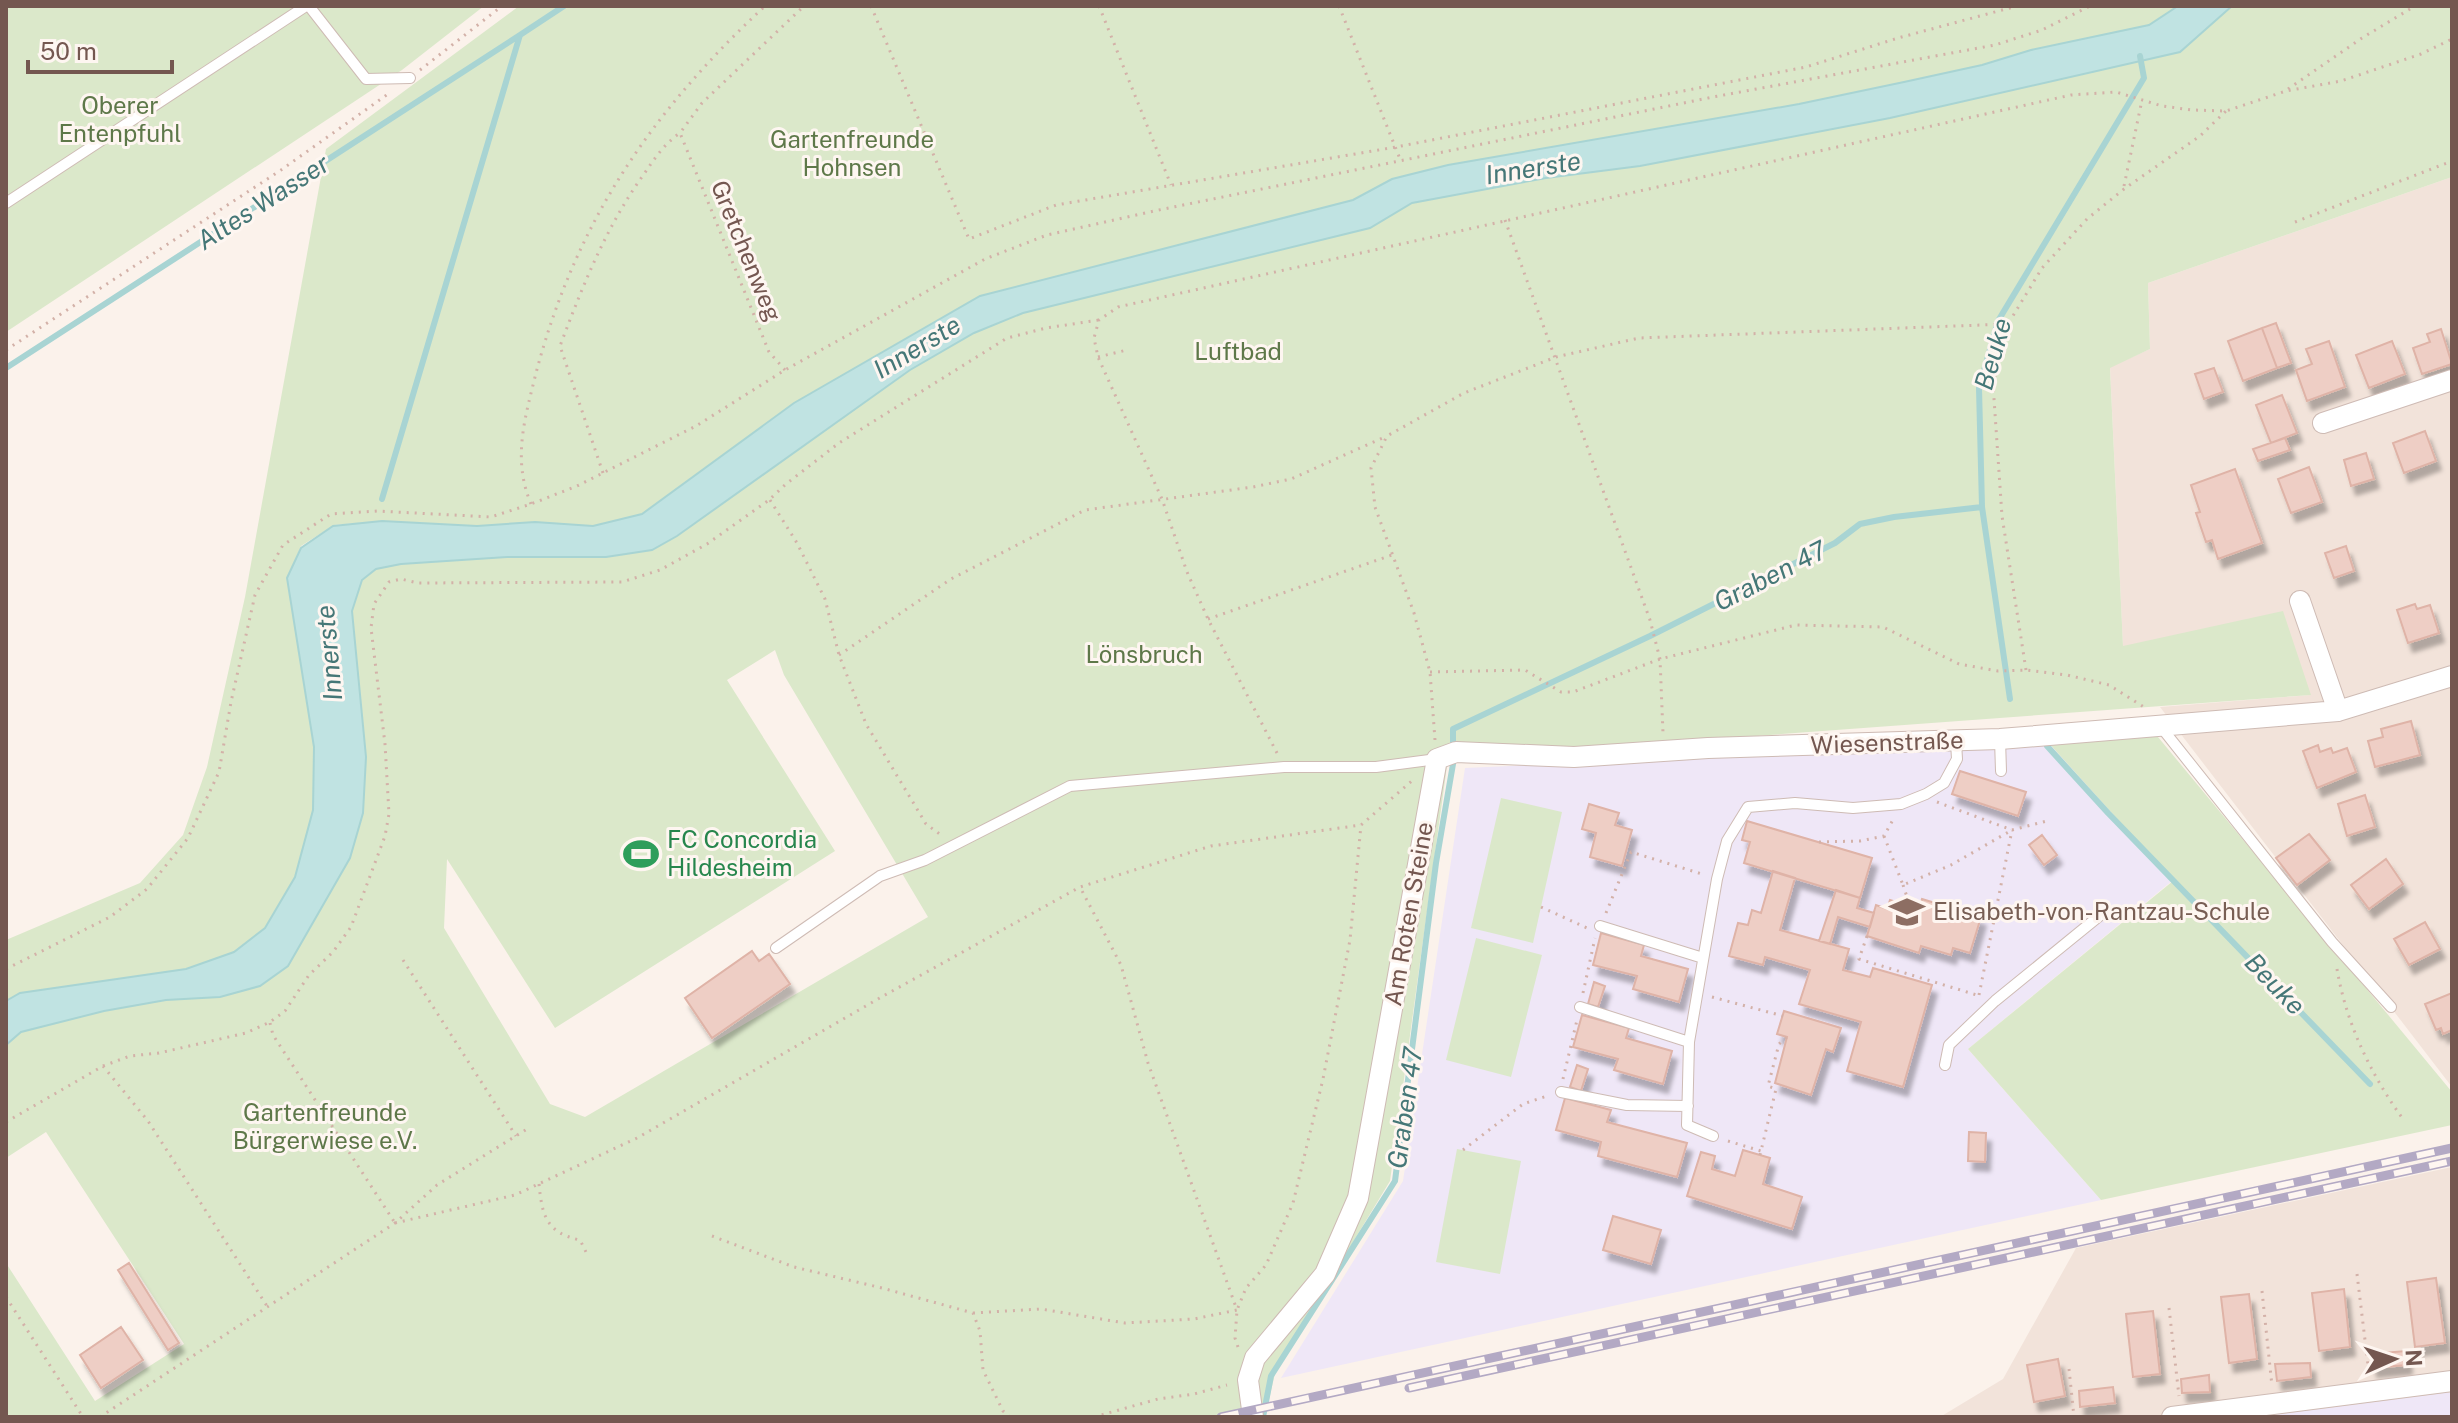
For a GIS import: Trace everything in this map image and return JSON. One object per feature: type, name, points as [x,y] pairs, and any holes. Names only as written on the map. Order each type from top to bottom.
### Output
[{"type":"street","points":[[2323,423],[2452,380]]},
{"type":"street","points":[[2300,601],[2338,711]]},
{"type":"street","name":"Wiesenstraße","points":[[1437,759],[1456,752],[1574,757],[1708,748],[1956,742],[2160,726],[2338,711],[2452,676]]},
{"type":"street","name":"Am Roten Steine","points":[[1248,1380],[1255,1358],[1325,1274],[1358,1198],[1437,759]]},
{"type":"street","points":[[1248,1380],[1253,1417]]},
{"type":"street","points":[[2177,1416],[2452,1381]]},
{"type":"lane","points":[[6,203],[308,6],[366,79],[410,78]]},
{"type":"lane","points":[[2160,726],[2332,942],[2391,1007]]},
{"type":"lane","points":[[2000,739],[2001,771]]},
{"type":"lane","points":[[1713,1136],[1687,1125],[1689,1042],[1717,879],[1727,841],[1748,807],[1795,803],[1853,808],[1901,804],[1926,794],[1944,783],[1957,759],[1956,742]]},
{"type":"lane","points":[[776,948],[880,876],[925,860],[1070,786],[1284,767],[1376,767],[1437,759]]},
{"type":"lane","points":[[1945,1065],[1949,1045],[1995,1001],[2103,913]]},
{"type":"lane","points":[[1600,926],[1703,958]]},
{"type":"lane","points":[[1580,1007],[1689,1042]]},
{"type":"lane","points":[[1561,1092],[1627,1105],[1688,1106]]},
{"type":"path","points":[[6,350],[281,170],[410,78],[502,6]]},
{"type":"path","points":[[531,504],[521,477],[520,440],[541,356],[579,252],[602,204],[656,121],[716,51],[765,6]]},
{"type":"path","points":[[603,473],[560,346],[596,253],[621,207],[666,142],[680,133],[702,103],[804,6]]},
{"type":"path","points":[[871,6],[969,239],[1056,205],[1396,147],[1806,67],[2017,6]]},
{"type":"path","points":[[1099,6],[1171,185]]},
{"type":"path","points":[[1339,6],[1400,160]]},
{"type":"path","points":[[6,969],[110,917],[147,889],[188,838],[219,772],[255,595],[283,545],[331,514],[377,511],[491,517],[531,504],[603,473],[696,426],[785,370],[985,259],[1047,235],[1697,100],[1995,45],[2042,30],[2090,6]]},
{"type":"path","points":[[2286,91],[2362,38],[2415,6]]},
{"type":"path","points":[[6,1122],[103,1066],[130,1056],[159,1053],[246,1033],[270,1022],[285,1011],[309,975],[333,952],[351,927],[385,836],[389,814],[385,744],[371,628],[374,604],[389,582],[401,579],[418,583],[622,582],[660,570],[707,544],[769,500],[839,443],[1007,338],[1099,320],[1118,307],[2071,95],[2125,94],[2192,110],[2226,111],[2286,91],[2341,81],[2421,54],[2452,39]]},
{"type":"path","points":[[2124,189],[2142,100]]},
{"type":"path","points":[[2026,670],[2002,516],[1993,384],[2008,324],[2042,268],[2087,219],[2200,136],[2226,111]]},
{"type":"path","name":"Gretchenweg","points":[[680,133],[769,352],[785,370]]},
{"type":"path","points":[[2295,222],[2452,161]]},
{"type":"path","points":[[1505,220],[1650,620],[1660,659],[1664,723]]},
{"type":"path","points":[[1099,320],[1094,338],[1098,357],[1162,499],[1187,572],[1208,619],[1284,767]]},
{"type":"path","points":[[839,655],[951,579],[1085,510],[1291,479],[1387,436],[1464,393],[1556,357],[1639,338],[2008,324]]},
{"type":"path","points":[[1098,357],[1127,350]]},
{"type":"path","points":[[395,1223],[515,1195],[637,1138],[1080,887],[1211,846],[1361,825],[1437,759],[1430,672],[1414,613],[1375,507],[1371,468],[1387,436]]},
{"type":"path","points":[[769,500],[797,543],[825,599],[839,655],[866,724],[926,824],[954,844]]},
{"type":"path","points":[[1208,619],[1392,555]]},
{"type":"path","points":[[1430,672],[1525,670],[1561,692],[1573,692],[1660,659],[1796,625],[1883,627],[1959,664],[1998,671],[2026,670],[2067,675],[2109,685],[2143,706],[2160,726]]},
{"type":"path","points":[[1926,794],[1941,805],[2012,830]]},
{"type":"path","points":[[1901,804],[1884,836],[1910,906]]},
{"type":"path","points":[[1903,885],[1951,865],[2012,830],[2047,821]]},
{"type":"path","points":[[1094,1417],[1158,1399],[1194,1394],[1248,1380],[1235,1338],[1237,1310],[1246,1288],[1266,1265],[1293,1203],[1323,1079],[1350,940],[1361,825]]},
{"type":"path","points":[[1979,996],[2012,830]]},
{"type":"path","points":[[1819,842],[1860,841],[1884,836]]},
{"type":"path","points":[[1600,926],[1631,852],[1717,879]]},
{"type":"path","points":[[1080,887],[1121,965],[1148,1063],[1237,1310]]},
{"type":"path","points":[[1463,1150],[1523,1104],[1561,1092],[1597,933],[1541,907]]},
{"type":"path","points":[[1867,936],[1859,959],[1995,1001]]},
{"type":"path","points":[[2332,942],[2340,987],[2358,1042],[2382,1091],[2403,1119]]},
{"type":"path","points":[[403,960],[516,1136]]},
{"type":"path","points":[[1697,993],[1783,1016]]},
{"type":"path","points":[[270,1022],[273,1035],[395,1223]]},
{"type":"path","points":[[1713,1136],[1760,1153],[1776,1089],[1768,1086],[1779,1044],[1787,1037]]},
{"type":"path","points":[[103,1066],[148,1121],[267,1306]]},
{"type":"path","points":[[100,1417],[395,1223],[437,1185],[527,1129]]},
{"type":"path","points":[[539,1184],[541,1206],[550,1228],[565,1237],[580,1240],[586,1252]]},
{"type":"path","points":[[712,1236],[794,1267],[973,1313],[1041,1309],[1125,1323],[1194,1319],[1237,1310]]},
{"type":"path","points":[[2357,1274],[2371,1390]]},
{"type":"path","points":[[2262,1291],[2274,1403]]},
{"type":"path","points":[[6,1297],[83,1417]]},
{"type":"path","points":[[2169,1308],[2177,1416]]},
{"type":"path","points":[[973,1313],[980,1331],[983,1370],[1003,1411],[1010,1417]]},
{"type":"path","points":[[2069,1369],[2074,1417]]},
{"type":"shaded area","points":[[2452,177],[2452,1087],[2160,707],[2310,695],[2123,646],[2110,367],[2150,349],[2148,283]]},
{"type":"shaded area","points":[[2047,741],[2173,880],[1968,1049],[2101,1200],[1281,1378],[1403,1181],[1465,768]]},
{"type":"shaded area","points":[[2452,1167],[2452,1417],[1940,1417],[2003,1379],[2076,1248]]},
{"type":"shaded area","points":[[2452,1392],[2452,1417],[2256,1417]]},
{"type":"green space","name":"Oberer Entenpfuhl","points":[[6,6],[484,6],[402,70],[6,332]]},
{"type":"green space","name":"Gartenfreunde Hohnsen","points":[[519,6],[2178,6],[2149,25],[1904,82],[1799,104],[1448,165],[1392,179],[1353,200],[980,296],[794,403],[642,514],[593,526],[535,522],[477,526],[382,521],[334,525],[301,546],[287,578],[314,747],[313,810],[295,877],[265,928],[234,952],[186,969],[20,993],[6,1001],[6,940],[140,883],[183,835],[207,767],[245,597],[326,149]]},
{"type":"green space","name":"Lönsbruch","points":[[2232,6],[2452,6],[2452,177],[2148,283],[2150,349],[2110,368],[2123,646],[2283,611],[2311,695],[1593,748],[1450,744],[1390,1181],[1276,1369],[1265,1417],[6,1417],[6,1263],[95,1401],[184,1344],[46,1132],[6,1158],[6,1045],[21,1032],[104,1011],[166,1000],[220,997],[363,813],[366,757],[352,611],[362,580],[376,569],[401,564],[507,557],[606,557],[653,550],[910,370],[974,333],[1023,313],[1370,228],[1412,203],[1546,178],[1640,166],[1890,118],[2180,52]],"holes":[[[775,650],[784,675],[928,917],[585,1117],[550,1104],[444,928],[447,859],[555,1028],[835,851],[727,680]]]},
{"type":"green space","points":[[2153,731],[2452,1092],[2452,1125],[2101,1200],[1968,1049],[2173,881],[2047,741]]},
{"type":"green space","points":[[1501,798],[1562,812],[1533,943],[1471,928]]},
{"type":"green space","points":[[1476,938],[1542,955],[1511,1077],[1446,1060]]},
{"type":"green space","points":[[1457,1149],[1521,1161],[1500,1274],[1436,1262]]},
{"type":"water","name":"Innerste","points":[[2178,6],[2232,6],[2180,52],[1890,118],[1640,166],[1546,178],[1412,203],[1370,228],[1023,313],[974,333],[910,370],[677,536],[652,550],[606,557],[507,557],[401,564],[376,569],[362,580],[352,611],[366,757],[363,813],[350,858],[288,966],[260,986],[220,997],[166,1000],[104,1011],[21,1032],[6,1045],[6,1001],[20,993],[186,969],[234,952],[265,928],[295,877],[313,810],[314,747],[287,578],[301,548],[333,526],[382,521],[477,526],[535,522],[593,526],[642,514],[794,403],[980,296],[1353,200],[1392,179],[1448,165],[1799,104],[1904,82],[2149,25]]},
{"type":"building","points":[[2276,323],[2291,363],[2277,368],[2262,328]]},
{"type":"building","points":[[2262,328],[2277,368],[2243,381],[2228,341]]},
{"type":"building","points":[[2441,329],[2452,364],[2422,374],[2413,348],[2430,342],[2427,334]]},
{"type":"building","points":[[2329,341],[2345,387],[2307,401],[2296,370],[2312,364],[2306,349]]},
{"type":"building","points":[[2392,341],[2405,374],[2369,388],[2356,355]]},
{"type":"building","points":[[2214,368],[2223,392],[2204,399],[2195,374]]},
{"type":"building","points":[[2282,395],[2297,433],[2271,443],[2256,405]]},
{"type":"building","points":[[2425,431],[2436,461],[2404,473],[2393,443]]},
{"type":"building","points":[[2285,438],[2290,450],[2258,461],[2253,449]]},
{"type":"building","points":[[2366,453],[2374,479],[2351,486],[2344,460]]},
{"type":"building","points":[[2309,467],[2322,502],[2291,513],[2278,479]]},
{"type":"building","points":[[2235,469],[2262,543],[2218,559],[2212,540],[2206,542],[2191,485]]},
{"type":"building","points":[[2346,546],[2354,571],[2334,578],[2325,553]]},
{"type":"building","points":[[2415,604],[2417,609],[2430,605],[2439,633],[2408,643],[2397,610]]},
{"type":"building","points":[[2411,721],[2420,755],[2375,767],[2368,741],[2383,737],[2381,729]]},
{"type":"building","points":[[2318,745],[2320,752],[2331,748],[2333,753],[2347,748],[2356,772],[2317,788],[2303,751]]},
{"type":"building","points":[[1960,771],[2026,792],[2018,816],[1952,794]]},
{"type":"building","points":[[2365,795],[2375,827],[2347,836],[2338,804]]},
{"type":"building","points":[[1589,804],[1619,813],[1615,825],[1632,830],[1622,866],[1590,857],[1596,833],[1582,829]]},
{"type":"building","points":[[1747,821],[1872,858],[1860,898],[1744,863],[1750,842],[1742,840]]},
{"type":"building","points":[[2309,834],[2330,860],[2297,885],[2276,858]]},
{"type":"building","points":[[2042,835],[2057,855],[2044,865],[2029,845]]},
{"type":"building","points":[[2386,859],[2403,884],[2369,909],[2351,885]]},
{"type":"building","points":[[1773,871],[1795,878],[1780,930],[1849,949],[1843,970],[1870,977],[1873,968],[1932,985],[1903,1087],[1847,1071],[1861,1022],[1799,1004],[1810,970],[1765,957],[1763,965],[1729,956],[1738,923],[1748,925],[1752,910],[1761,913]]},
{"type":"building","points":[[1836,890],[1860,898],[1857,908],[1874,913],[1870,927],[1838,917],[1830,944],[1819,941]]},
{"type":"building","points":[[1922,899],[1981,917],[1970,953],[1953,948],[1951,955],[1921,946],[1919,953],[1867,936],[1876,905],[1887,909],[1890,900],[1919,909]]},
{"type":"building","points":[[2425,922],[2440,949],[2409,965],[2394,939]]},
{"type":"building","points":[[1601,933],[1644,945],[1641,956],[1688,969],[1679,1002],[1633,989],[1637,976],[1593,965]]},
{"type":"building","points":[[752,951],[759,961],[769,954],[790,984],[712,1038],[685,998]]},
{"type":"building","points":[[1594,982],[1605,986],[1598,1007],[1588,1004]]},
{"type":"building","points":[[2452,993],[2452,1030],[2443,1034],[2441,1028],[2436,1030],[2425,1004]]},
{"type":"building","points":[[1784,1011],[1841,1028],[1833,1052],[1826,1049],[1811,1095],[1775,1083],[1787,1037],[1777,1034]]},
{"type":"building","points":[[1582,1015],[1629,1028],[1626,1038],[1672,1051],[1663,1084],[1614,1070],[1618,1059],[1573,1047]]},
{"type":"building","points":[[1577,1065],[1588,1069],[1581,1091],[1570,1087]]},
{"type":"building","points":[[1565,1098],[1611,1110],[1607,1122],[1687,1143],[1677,1177],[1598,1156],[1601,1142],[1556,1130]]},
{"type":"building","points":[[1969,1132],[1986,1133],[1985,1162],[1968,1161]]},
{"type":"building","points":[[1743,1150],[1770,1158],[1763,1184],[1802,1197],[1792,1229],[1687,1196],[1701,1152],[1715,1156],[1712,1169],[1735,1176]]},
{"type":"building","points":[[1613,1216],[1661,1230],[1651,1264],[1603,1250]]},
{"type":"building","points":[[129,1263],[179,1343],[168,1350],[118,1270]]},
{"type":"building","points":[[2436,1278],[2445,1343],[2415,1347],[2407,1282]]},
{"type":"building","points":[[2344,1289],[2350,1347],[2319,1351],[2312,1293]]},
{"type":"building","points":[[2249,1294],[2257,1359],[2229,1363],[2221,1297]]},
{"type":"building","points":[[2153,1311],[2160,1374],[2133,1377],[2126,1314]]},
{"type":"building","points":[[121,1327],[143,1360],[101,1388],[80,1355]]},
{"type":"building","points":[[2406,1351],[2407,1365],[2372,1368],[2371,1354]]},
{"type":"building","points":[[2058,1359],[2065,1396],[2034,1402],[2027,1365]]},
{"type":"building","points":[[2310,1363],[2311,1377],[2277,1381],[2275,1364]]},
{"type":"building","points":[[2209,1375],[2210,1392],[2182,1393],[2181,1379]]},
{"type":"building","points":[[2113,1387],[2115,1403],[2080,1407],[2079,1391]]},
{"type":"waterway","name":"Altes Wasser","points":[[382,499],[520,35],[564,6]]},
{"type":"waterway","name":"Altes Wasser","points":[[6,368],[520,35]]},
{"type":"waterway","name":"Beuke","points":[[2010,699],[1982,507],[1979,388],[1998,321],[2144,78],[2140,56]]},
{"type":"waterway","name":"Graben 47","points":[[1453,747],[1453,729],[1650,636],[1835,543],[1860,524],[1982,507]]},
{"type":"waterway","name":"Beuke","points":[[2047,746],[2370,1084]]},
{"type":"waterway","name":"Graben 47","points":[[1263,1417],[1271,1376],[1395,1181],[1436,863],[1453,764]]},
{"type":"railway","points":[[1221,1417],[2452,1148]]},
{"type":"railway","points":[[1409,1388],[2452,1161]]},
{"type":"place","name":"FC Concordia Hildesheim","points":[[641,854]]},
{"type":"place","name":"Elisabeth-von-Rantzau-Schule","points":[[1907,912]]},
{"type":"park label","name":"Luftbad","points":[[1238,352]]},
{"type":"park label","name":"Gartenfreunde Bürgerwiese e.V.","points":[[325,1127]]}]
